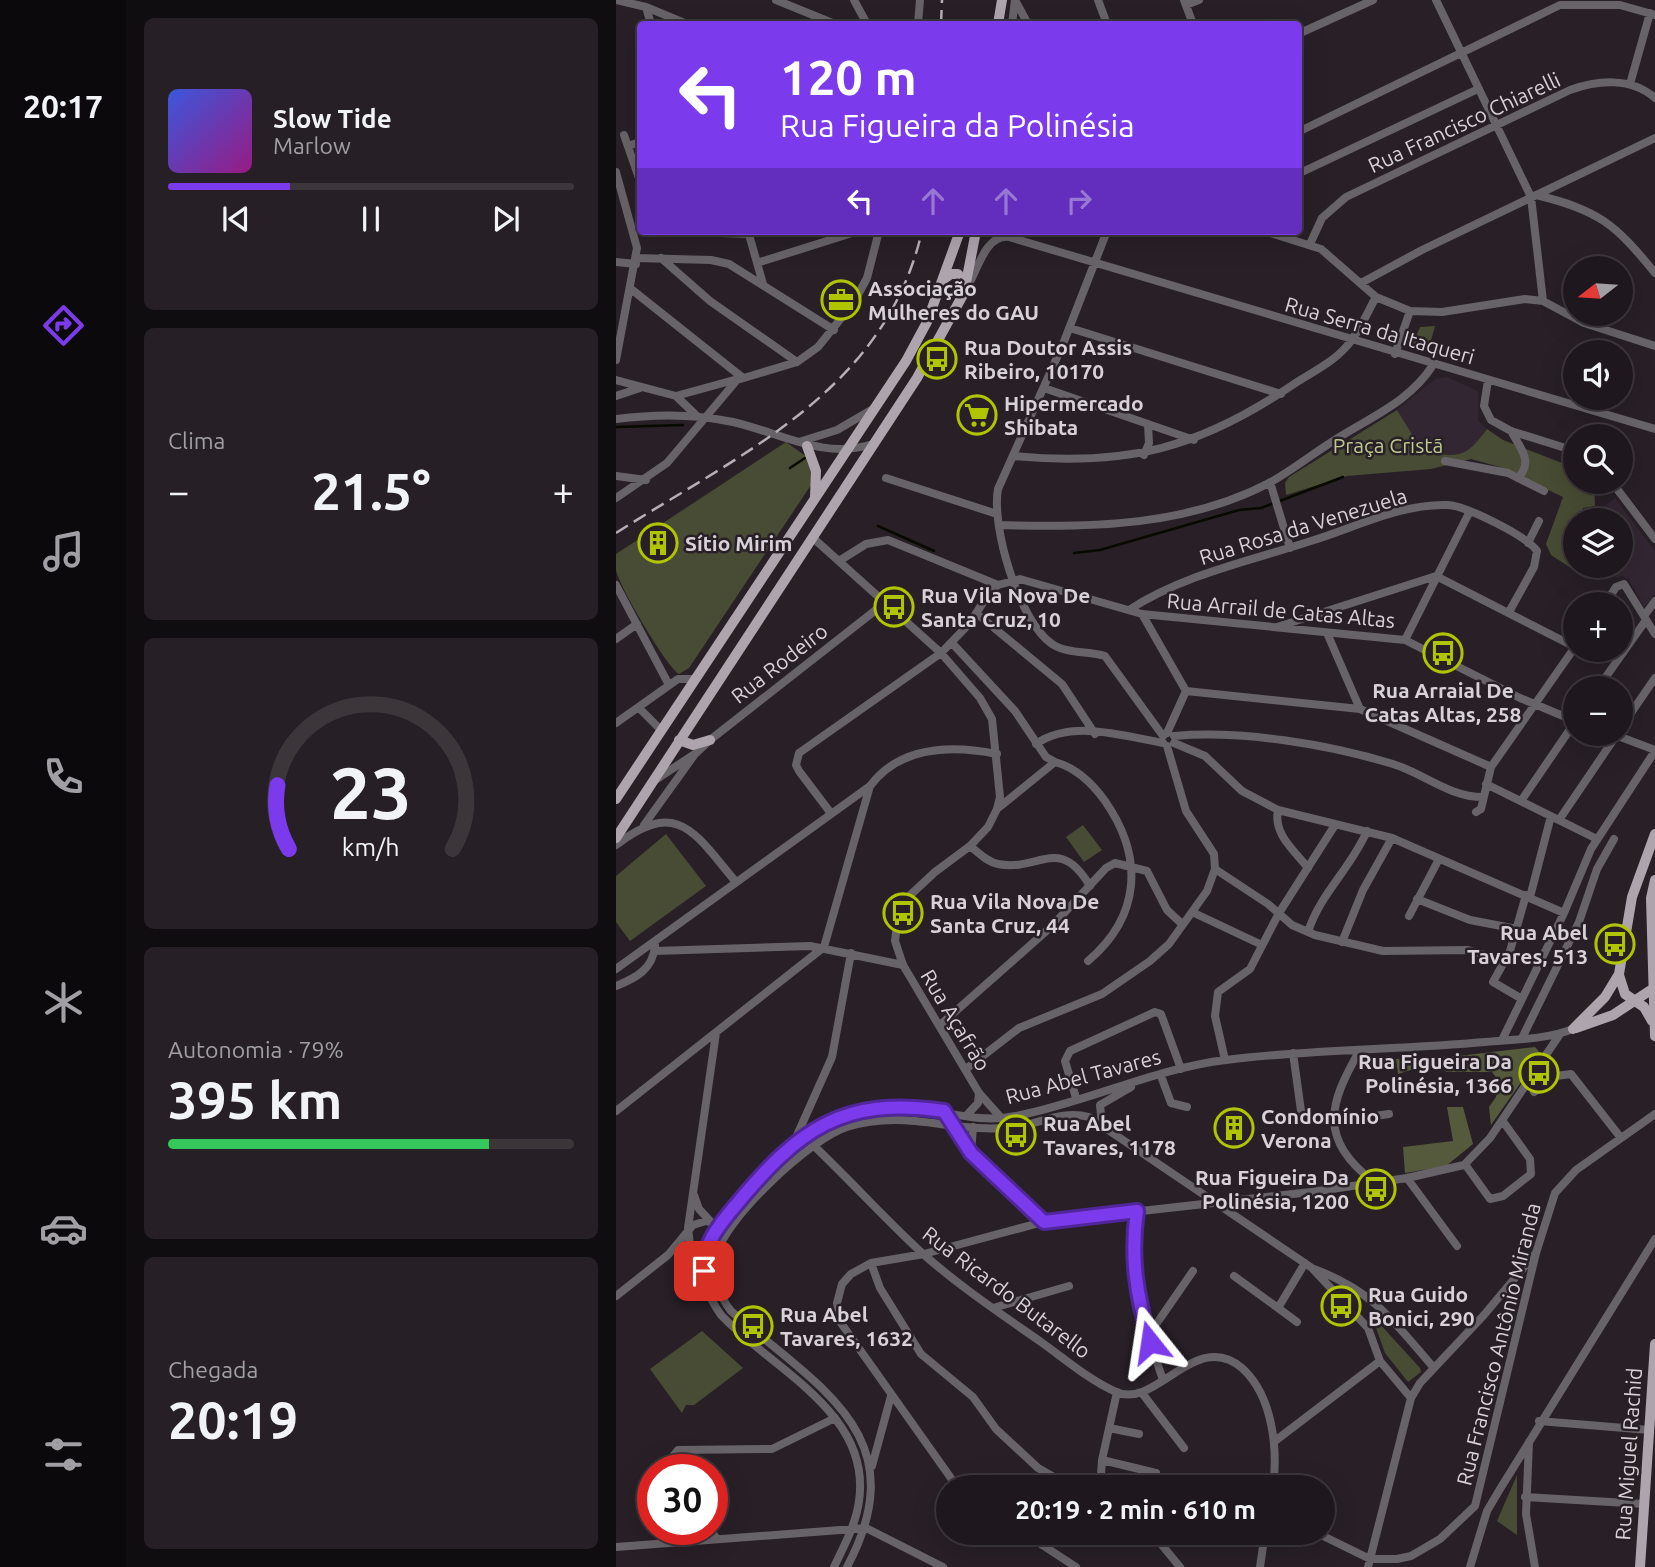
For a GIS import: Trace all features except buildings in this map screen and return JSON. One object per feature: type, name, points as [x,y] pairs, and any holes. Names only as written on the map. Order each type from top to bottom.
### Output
[{"type":"main road","points":[[998,21],[1002,0]]},
{"type":"main road","points":[[616,799],[875,407],[927,321],[959,235]]},
{"type":"main road","points":[[616,838],[917,378],[964,293],[975,235]]},
{"type":"main road","points":[[944,279],[956,273],[961,280],[952,316]]},
{"type":"main road","points":[[803,444],[816,471],[814,500]]},
{"type":"main road","points":[[785,544],[800,536],[812,537]]},
{"type":"main road","points":[[680,740],[693,745],[710,740]]},
{"type":"main road","name":"Rua Abel Tavares","points":[[1573,1029],[1605,997],[1619,974],[1632,897],[1655,834]]},
{"type":"main road","points":[[1639,873],[1655,878],[1651,898],[1655,1036]]},
{"type":"main road","points":[[1632,897],[1641,891],[1651,898]]},
{"type":"main road","points":[[1619,974],[1622,990],[1649,1013],[1655,1027]]},
{"type":"main road","name":"Rua Abel Tavares","points":[[1573,1029],[1613,1015],[1654,988]]},
{"type":"main road","points":[[1605,997],[1612,1003],[1613,1015]]},
{"type":"main road","name":"Rua Miguel Rachid","points":[[1640,1567],[1655,1344]]},
{"type":"street","points":[[616,0],[646,7],[680,21]]},
{"type":"street","points":[[776,0],[828,21]]},
{"type":"street","points":[[918,21],[920,0]]},
{"type":"street","points":[[1012,21],[1015,0]]},
{"type":"street","points":[[1015,0],[1026,21]]},
{"type":"street","points":[[1098,0],[1106,21]]},
{"type":"street","points":[[1193,21],[1185,3],[1199,0]]},
{"type":"street","points":[[1302,32],[1373,0]]},
{"type":"street","points":[[1436,0],[1533,196],[1543,301]]},
{"type":"street","points":[[851,1],[865,21]]},
{"type":"street","points":[[1302,130],[1562,3],[1620,5],[1653,14],[1630,85]]},
{"type":"street","points":[[646,7],[650,21]]},
{"type":"street","name":"Rua Francisco Chiarelli","points":[[1310,244],[1322,218],[1346,197],[1581,86],[1605,82],[1630,85],[1655,98]]},
{"type":"street","points":[[1302,172],[1478,89]]},
{"type":"street","points":[[624,135],[637,166]]},
{"type":"street","points":[[1361,283],[1379,271],[1655,138]]},
{"type":"street","points":[[628,146],[637,143]]},
{"type":"street","points":[[616,172],[636,240],[636,261],[631,289],[619,326],[616,360]]},
{"type":"street","points":[[1533,196],[1572,204],[1612,224],[1655,273]]},
{"type":"street","points":[[749,235],[762,284]]},
{"type":"street","points":[[757,263],[846,235]]},
{"type":"street","points":[[676,396],[797,362],[812,353],[834,330],[867,278],[878,235]]},
{"type":"street","points":[[967,1069],[1019,1028],[1102,994],[1162,953],[1207,891],[1215,869],[1210,846],[1186,811],[1168,740],[1105,656],[1066,649],[1047,640],[1022,605],[1012,580],[997,514],[998,489],[1070,328],[1106,235]]},
{"type":"street","points":[[1278,235],[1310,244],[1327,253],[1376,297],[1410,311],[1442,312],[1525,299],[1543,301],[1584,323],[1654,344]]},
{"type":"street","name":"Rua Serra da Itaqueri","points":[[964,293],[987,247],[995,239],[1004,236],[1655,429]]},
{"type":"street","points":[[662,258],[710,301],[797,362]]},
{"type":"street","points":[[616,262],[662,258],[721,262],[762,284],[834,330]]},
{"type":"street","points":[[631,289],[740,379]]},
{"type":"street","points":[[1013,456],[1088,459],[1144,455],[1194,440],[1281,394],[1336,356],[1351,341],[1376,297]]},
{"type":"street","points":[[1395,354],[1410,311]]},
{"type":"street","points":[[1070,328],[1281,394]]},
{"type":"street","points":[[1001,525],[1062,527],[1168,518],[1271,485],[1402,400],[1422,381],[1433,365]]},
{"type":"street","points":[[616,498],[646,480],[673,457],[740,379]]},
{"type":"street","points":[[616,380],[676,396],[691,407],[701,422]]},
{"type":"street","points":[[1488,380],[1483,399],[1487,414],[1496,424],[1563,447]]},
{"type":"street","points":[[616,396],[640,388]]},
{"type":"street","points":[[1044,388],[1194,440]]},
{"type":"street","points":[[803,444],[837,430],[875,407]]},
{"type":"street","points":[[616,419],[714,419],[803,444],[848,450],[873,444]]},
{"type":"street","points":[[1144,455],[1149,438],[1148,424]]},
{"type":"street","points":[[1511,431],[1526,459],[1525,470],[1518,478]]},
{"type":"street","points":[[1445,460],[1490,468],[1544,491]]},
{"type":"street","points":[[616,476],[646,480]]},
{"type":"street","points":[[887,478],[997,514]]},
{"type":"street","points":[[1271,485],[1290,545]]},
{"type":"street","points":[[1621,494],[1655,539]]},
{"type":"street","name":"Rua Rosa da Venezuela","points":[[1129,610],[1179,583],[1290,545],[1420,507],[1446,505],[1470,511],[1528,543]]},
{"type":"street","points":[[1405,640],[1470,511]]},
{"type":"street","points":[[1509,612],[1537,559],[1537,551],[1528,543],[1539,521]]},
{"type":"street","points":[[812,537],[941,653],[987,709],[995,730],[1000,797],[998,810]]},
{"type":"street","points":[[839,561],[866,544],[888,540],[998,585]]},
{"type":"street","points":[[1275,628],[1436,576],[1563,641]]},
{"type":"street","points":[[830,812],[799,771],[796,765],[799,753],[825,732],[941,653],[998,585],[1012,580]]},
{"type":"street","name":"Rua Arrail de Catas Altas","points":[[1012,580],[1026,580],[1142,614],[1405,640],[1563,716]]},
{"type":"street","points":[[1613,592],[1616,587],[1624,584],[1629,592]]},
{"type":"street","points":[[616,585],[669,685]]},
{"type":"street","points":[[1633,599],[1655,634]]},
{"type":"street","points":[[1606,676],[1655,601]]},
{"type":"street","name":"Rua Rodeiro","points":[[651,784],[695,754],[886,602]]},
{"type":"street","points":[[976,613],[1062,684],[1094,734]]},
{"type":"street","points":[[1142,614],[1186,691],[1168,740]]},
{"type":"street","points":[[616,639],[637,624]]},
{"type":"street","points":[[1327,633],[1360,709]]},
{"type":"street","points":[[952,643],[1014,711],[1037,744],[1055,762],[1082,775],[1098,792],[1122,830],[1132,865],[1128,900],[1121,924],[1088,961]]},
{"type":"street","points":[[1476,812],[1481,809],[1491,767],[1565,662]]},
{"type":"street","points":[[1633,709],[1655,678]]},
{"type":"street","points":[[616,723],[640,709],[678,679],[693,679]]},
{"type":"street","points":[[1186,691],[1360,709],[1491,767]]},
{"type":"street","points":[[640,709],[660,729]]},
{"type":"street","points":[[1037,744],[1065,730],[1168,740],[1226,736],[1325,746],[1393,764],[1455,793],[1483,797]]},
{"type":"street","points":[[1521,802],[1563,739]]},
{"type":"street","points":[[1168,740],[1206,756],[1242,791],[1278,810],[1391,838],[1564,913]]},
{"type":"street","points":[[1502,1040],[1597,839],[1655,750],[1633,740]]},
{"type":"street","points":[[1522,999],[1493,982],[1505,961],[1555,818],[1607,746]]},
{"type":"street","points":[[616,969],[655,938],[870,786],[892,763],[917,754],[964,749],[997,754]]},
{"type":"street","name":"Rua Rodeiro","points":[[616,845],[644,825],[695,754]]},
{"type":"street","name":"Rua Açafrão","points":[[1009,1127],[979,1093],[903,965],[895,941],[895,930],[906,899],[970,846],[988,827],[998,810],[1055,762]]},
{"type":"street","points":[[1486,784],[1597,839]]},
{"type":"street","points":[[616,1111],[824,947],[870,786]]},
{"type":"street","points":[[1278,810],[1276,824],[1279,832],[1308,868]]},
{"type":"street","points":[[644,825],[672,823],[690,830],[736,883]]},
{"type":"street","points":[[1225,1060],[1215,1016],[1216,997],[1223,987],[1247,972],[1279,913],[1335,825]]},
{"type":"street","points":[[1308,932],[1322,900],[1355,855],[1367,831]]},
{"type":"street","points":[[1342,942],[1363,890],[1391,838]]},
{"type":"street","points":[[1522,1038],[1579,922],[1597,869],[1614,839]]},
{"type":"street","points":[[970,846],[989,861],[1000,864],[1049,857],[1066,859],[1082,872],[1090,886]]},
{"type":"street","points":[[1409,916],[1439,859]]},
{"type":"street","points":[[940,1025],[1043,935],[1110,866],[1121,863],[1149,873],[1167,910],[1182,925]]},
{"type":"street","points":[[1215,869],[1292,925],[1308,932],[1342,942],[1392,951],[1468,950],[1505,961]]},
{"type":"street","points":[[1417,899],[1470,920],[1517,929]]},
{"type":"street","points":[[1192,912],[1262,945]]},
{"type":"street","points":[[616,986],[648,967],[655,951],[655,938]]},
{"type":"street","points":[[655,951],[793,945],[824,947],[903,965]]},
{"type":"street","points":[[792,1145],[832,1057],[851,953]]},
{"type":"street","points":[[1076,1098],[1065,1061],[1070,1051],[1155,1012],[1161,1014],[1181,1069]]},
{"type":"street","name":"Rua Abel Tavares","points":[[704,1257],[716,1223],[792,1145],[820,1126],[861,1111],[897,1106],[1000,1118],[1028,1114],[1181,1069],[1225,1060],[1542,1037],[1573,1029]]},
{"type":"street","points":[[691,1254],[688,1228],[716,1033]]},
{"type":"street","points":[[949,1475],[856,1347],[837,1314],[842,1284],[851,1274],[871,1263],[924,1254],[1044,1222],[1216,1205],[1407,1178],[1464,1165],[1502,1120],[1560,1034]]},
{"type":"street","points":[[1542,1037],[1547,1057]]},
{"type":"street","points":[[1360,1049],[1338,1089],[1333,1122],[1338,1141],[1348,1158],[1376,1183]]},
{"type":"street","points":[[1293,1053],[1303,1118]]},
{"type":"street","points":[[1534,1092],[1556,1076],[1571,1074],[1620,1138]]},
{"type":"street","points":[[1161,1076],[1171,1103],[1187,1107]]},
{"type":"street","points":[[1102,1124],[1100,1105],[1147,1080]]},
{"type":"street","name":"Rua Açafrão","points":[[966,1116],[978,1103],[979,1093]]},
{"type":"street","points":[[944,1111],[971,1153],[1044,1222]]},
{"type":"street","name":"Rua Abel Tavares","points":[[716,1257],[726,1233],[738,1217],[813,1145],[835,1131],[879,1119],[913,1119],[973,1127],[1009,1127],[1071,1114],[1102,1124],[1308,1266]]},
{"type":"street","points":[[1333,1122],[1389,1114]]},
{"type":"street","name":"Rua Francisco Antônio Miranda","points":[[1475,1506],[1549,1208],[1562,1182],[1655,1114]]},
{"type":"street","points":[[1467,1167],[1487,1197],[1493,1199],[1503,1196],[1533,1171],[1530,1159],[1502,1120]]},
{"type":"street","points":[[971,1153],[973,1127]]},
{"type":"street","name":"Rua Ricardo Butarello","points":[[813,1145],[924,1254],[993,1308],[1117,1392]]},
{"type":"street","points":[[1407,1178],[1457,1246]]},
{"type":"street","points":[[694,1192],[699,1209],[716,1223]]},
{"type":"street","points":[[1137,1211],[1133,1264],[1148,1336],[1163,1380]]},
{"type":"street","points":[[616,1296],[668,1255],[688,1228],[702,1222],[716,1223]]},
{"type":"street","points":[[1470,1567],[1487,1511],[1539,1421],[1655,1239]]},
{"type":"street","points":[[1369,1563],[1411,1398],[1434,1368],[1484,1315],[1536,1253]]},
{"type":"street","points":[[668,1255],[716,1257],[716,1278],[725,1303],[843,1410],[861,1439],[871,1469]]},
{"type":"street","points":[[704,1257],[708,1290],[721,1315],[835,1418],[849,1435],[860,1474],[859,1504],[834,1567]]},
{"type":"street","points":[[871,1263],[880,1289],[922,1354],[973,1397],[994,1427],[1038,1468],[1050,1475]]},
{"type":"street","points":[[1308,1266],[1355,1286],[1371,1299],[1434,1368]]},
{"type":"street","points":[[1278,1308],[1308,1266]]},
{"type":"street","points":[[1308,1266],[1368,1328],[1380,1361],[1411,1398]]},
{"type":"street","points":[[1148,1336],[1193,1271]]},
{"type":"street","points":[[1234,1276],[1297,1322]]},
{"type":"street","points":[[993,1308],[1069,1286]]},
{"type":"street","points":[[1101,1475],[1117,1392],[1128,1395],[1142,1393],[1188,1364],[1203,1360],[1227,1360],[1240,1367],[1254,1384],[1275,1441],[1274,1475]]},
{"type":"street","points":[[1275,1441],[1380,1361]]},
{"type":"street","points":[[1142,1393],[1184,1448]]},
{"type":"street","points":[[847,1567],[866,1528],[871,1500],[871,1469],[891,1396]]},
{"type":"street","points":[[675,1454],[678,1450],[772,1449],[835,1418]]},
{"type":"street","points":[[1539,1421],[1649,1430]]},
{"type":"street","points":[[1109,1428],[1139,1434]]},
{"type":"street","points":[[1530,1436],[1525,1497],[1527,1532],[1535,1567]]},
{"type":"street","points":[[1102,1460],[1156,1473]]},
{"type":"street","points":[[1525,1497],[1644,1504]]},
{"type":"street","points":[[1335,1543],[1369,1563],[1397,1559],[1424,1549],[1459,1524],[1475,1506],[1487,1511]]},
{"type":"street","points":[[728,1538],[866,1528],[943,1567]]},
{"type":"street","points":[[616,1547],[641,1545]]},
{"type":"street","points":[[1042,1545],[1076,1567]]},
{"type":"street","points":[[1162,1545],[1180,1567]]},
{"type":"street","points":[[1260,1567],[1263,1545]]},
{"type":"shaded area","points":[[1447,377],[1478,391],[1478,421],[1487,429],[1471,451],[1463,455],[1423,453],[1397,410],[1435,379]]},
{"type":"shaded area","points":[[1615,498],[1623,508],[1602,508]]},
{"type":"shaded area","points":[[1633,522],[1655,551],[1655,594],[1644,607],[1628,578],[1633,578]]},
{"type":"green space","points":[[1435,326],[1428,351],[1412,347],[1420,327]]},
{"type":"green space","name":"Praça Cristã","points":[[1397,410],[1423,452],[1460,454],[1472,446],[1487,429],[1503,440],[1563,463],[1563,494],[1594,494],[1595,506],[1563,508],[1563,563],[1551,555],[1546,544],[1563,497],[1500,467],[1471,459],[1431,469],[1347,476],[1286,495],[1285,483],[1289,477]]},
{"type":"green space","name":"Sítio Mirim","points":[[786,442],[814,462],[811,485],[689,668],[679,674],[654,642],[625,592],[616,570],[616,554]]},
{"type":"green space","points":[[1083,825],[1102,850],[1084,862],[1066,837]]},
{"type":"green space","points":[[666,834],[706,886],[630,941],[616,922],[616,876]]},
{"type":"green space","points":[[1535,1047],[1541,1054],[1491,1125],[1489,1107],[1496,1097],[1499,1081],[1492,1072],[1447,1072],[1433,1063],[1398,1074],[1396,1059],[1458,1056]]},
{"type":"green space","points":[[1447,1107],[1463,1107],[1473,1144],[1446,1166],[1405,1173],[1403,1147],[1453,1141]]},
{"type":"green space","points":[[1378,1322],[1420,1368],[1421,1372],[1408,1382],[1385,1353],[1375,1325]]},
{"type":"green space","points":[[702,1331],[743,1368],[694,1405],[686,1405],[682,1413],[650,1369]]},
{"type":"green space","points":[[1517,1475],[1517,1535],[1497,1521]]},
{"type":"waterway","points":[[616,427],[683,425]]},
{"type":"waterway","points":[[790,468],[805,458]]},
{"type":"waterway","points":[[1074,553],[1100,550],[1239,510],[1261,508],[1343,477]]},
{"type":"waterway","points":[[878,526],[934,551]]},
{"type":"railway","points":[[941,21],[942,0]]},
{"type":"railway","points":[[616,533],[759,444],[803,412],[842,376],[876,334],[903,287],[921,235]]},
{"type":"place","name":"Associação Mulheres do GAU","points":[[841,300]]},
{"type":"place","name":"Rua Doutor Assis Ribeiro, 10170","points":[[937,359]]},
{"type":"place","name":"Hipermercado Shibata","points":[[977,415]]},
{"type":"place","name":"Sítio Mirim","points":[[658,543]]},
{"type":"place","name":"Rua Vila Nova De Santa Cruz, 10","points":[[894,607]]},
{"type":"place","name":"Rua Arraial De Catas Altas, 258","points":[[1443,653]]},
{"type":"place","name":"Rua Vila Nova De Santa Cruz, 44","points":[[903,913]]},
{"type":"place","name":"Rua Abel Tavares, 513","points":[[1615,944]]},
{"type":"place","name":"Rua Figueira Da Polinésia, 1366","points":[[1539,1073]]},
{"type":"place","name":"Condomínio Verona","points":[[1234,1128]]},
{"type":"place","name":"Rua Abel Tavares, 1178","points":[[1016,1135]]},
{"type":"place","name":"Rua Figueira Da Polinésia, 1200","points":[[1376,1189]]},
{"type":"place","name":"Rua Guido Bonici, 290","points":[[1341,1306]]},
{"type":"place","name":"Rua Abel Tavares, 1632","points":[[753,1326]]},
{"type":"route","points":[[704,1271],[704,1257],[720,1225],[792,1145],[810,1132],[861,1111],[909,1107],[944,1111],[971,1153],[1044,1222],[1137,1211],[1133,1247],[1134,1280],[1150,1342]]}]
